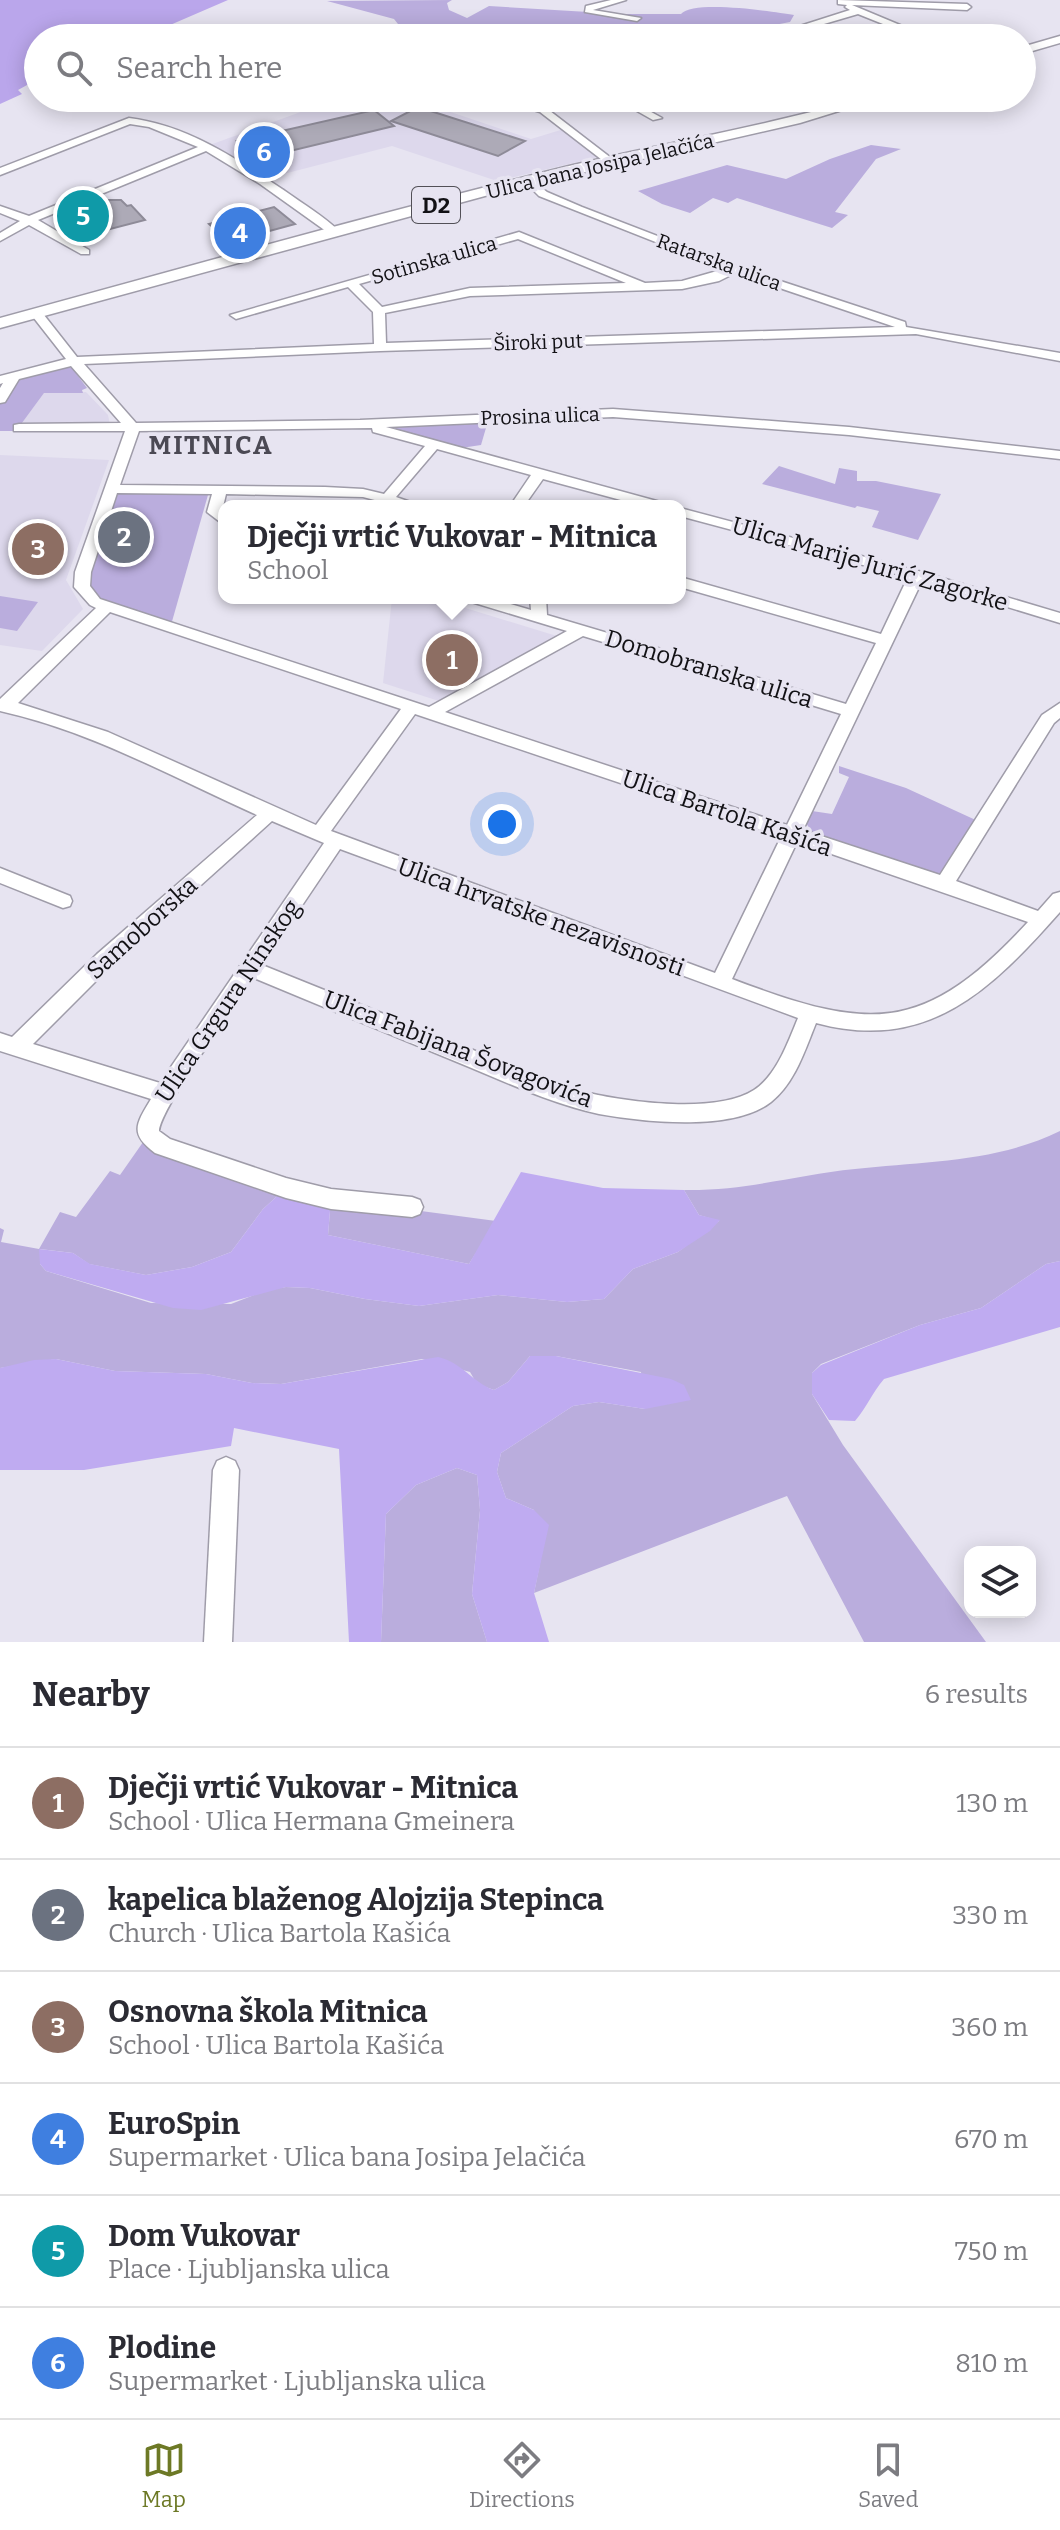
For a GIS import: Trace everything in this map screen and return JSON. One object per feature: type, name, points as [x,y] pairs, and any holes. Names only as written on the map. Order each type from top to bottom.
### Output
[{"type":"main road","points":[[1036,47],[1060,39]]},
{"type":"main road","name":"Ulica bana Josipa Jelačića","points":[[0,323],[529,181],[829,112]]},
{"type":"street","points":[[622,0],[589,8],[589,12],[637,18]]},
{"type":"street","points":[[838,1],[967,7]]},
{"type":"street","points":[[838,1],[889,24]]},
{"type":"street","points":[[813,24],[857,11]]},
{"type":"street","points":[[546,112],[610,161]]},
{"type":"street","points":[[646,112],[657,118]]},
{"type":"street","points":[[0,172],[129,121],[146,121],[205,148],[334,232]]},
{"type":"street","points":[[0,238],[29,220],[205,148]]},
{"type":"street","name":"Ratarska ulica","points":[[529,181],[555,200],[734,269],[916,330]]},
{"type":"street","points":[[0,209],[29,220],[85,252]]},
{"type":"street","name":"Sotinska ulica","points":[[236,315],[519,235],[643,286]]},
{"type":"street","name":"Sotinska ulica","points":[[379,311],[470,292],[701,282],[734,269]]},
{"type":"street","points":[[602,287],[612,282],[606,272]]},
{"type":"street","name":"Sotinska ulica","points":[[351,283],[379,311],[380,347]]},
{"type":"street","points":[[2,706],[106,607],[87,595],[81,581],[133,428],[36,313]]},
{"type":"street","name":"Široki put","points":[[0,380],[74,361],[380,347],[916,330],[1060,357]]},
{"type":"street","points":[[0,399],[14,376]]},
{"type":"street","name":"Prosina ulica","points":[[19,428],[360,424],[577,413],[649,414],[849,431],[1060,455]]},
{"type":"street","points":[[360,424],[635,500]]},
{"type":"street","points":[[388,498],[434,444]]},
{"type":"street","points":[[521,500],[540,473]]},
{"type":"street","points":[[110,489],[325,491],[395,500]]},
{"type":"street","points":[[218,516],[214,512],[220,491]]},
{"type":"street","name":"Ulica Marije Jurić Zagorke","points":[[686,514],[917,575],[1060,618]]},
{"type":"street","points":[[720,983],[917,575]]},
{"type":"street","points":[[686,584],[887,641]]},
{"type":"street","name":"Domobranska ulica","points":[[493,604],[853,712]]},
{"type":"street","points":[[538,604],[539,618]]},
{"type":"street","name":"Ulica Bartola Kašića","points":[[106,607],[412,706],[792,836],[944,884],[1042,920]]},
{"type":"street","points":[[431,713],[580,631]]},
{"type":"street","name":"Ulica hrvatske nezavisnosti","points":[[2,706],[73,727],[328,837],[720,983],[810,1013],[880,1024],[897,1023],[938,1009],[963,994],[1042,920],[1060,899]]},
{"type":"street","points":[[328,837],[412,706]]},
{"type":"street","points":[[944,884],[1048,719],[1060,709]]},
{"type":"street","name":"Samoborska","points":[[8,1044],[270,813]]},
{"type":"street","name":"Ulica Grgura Ninskog","points":[[328,837],[249,968],[165,1094],[149,1121],[148,1135],[163,1146],[286,1188],[331,1199],[412,1207]]},
{"type":"street","points":[[0,875],[63,901]]},
{"type":"street","name":"Ulica Fabijana Šovagovića","points":[[249,968],[529,1082],[596,1104],[643,1111],[713,1112],[744,1105],[764,1095],[789,1064],[810,1013]]},
{"type":"street","points":[[8,1044],[165,1094]]},
{"type":"street","points":[[218,1642],[226,1470]]},
{"type":"shaded area","points":[[0,0],[228,0],[172,24],[24,24],[24,87],[18,90],[22,94],[0,104]]},
{"type":"shaded area","points":[[452,0],[447,3],[449,10],[467,18],[489,6],[622,14],[681,14],[688,10],[716,7],[794,15],[790,22],[780,24],[398,24],[394,19],[327,1]]},
{"type":"shaded area","points":[[300,112],[451,112],[531,139],[564,129],[598,157],[497,181],[392,146],[264,179],[207,146]]},
{"type":"shaded area","points":[[871,145],[901,149],[876,159],[835,212],[848,215],[832,228],[737,198],[728,203],[713,198],[690,213],[662,204],[638,191],[727,165],[786,179]]},
{"type":"shaded area","points":[[68,367],[87,388],[82,390],[83,393],[44,393],[16,431],[0,431],[0,402],[17,379]]},
{"type":"shaded area","points":[[86,392],[108,415],[110,425],[20,425],[44,393]]},
{"type":"shaded area","points":[[488,421],[481,445],[461,448],[395,429],[397,426]]},
{"type":"shaded area","points":[[0,455],[109,460],[66,580],[83,609],[42,651],[0,645]]},
{"type":"shaded area","points":[[779,466],[835,484],[839,468],[857,471],[857,481],[876,481],[941,494],[918,540],[872,527],[879,511],[855,508],[762,484]]},
{"type":"shaded area","points":[[117,492],[208,495],[171,625],[101,601],[85,579],[110,498]]},
{"type":"shaded area","points":[[0,596],[38,602],[17,631],[0,628]]},
{"type":"shaded area","points":[[391,604],[453,604],[560,637],[442,702],[383,683]]},
{"type":"shaded area","points":[[839,766],[906,788],[980,822],[946,873],[939,874],[811,833],[806,822],[812,811],[832,814],[849,777],[839,773]]},
{"type":"shaded area","points":[[1060,1131],[1060,1261],[1046,1264],[981,1308],[920,1325],[821,1364],[812,1373],[812,1394],[843,1445],[964,1612],[964,1618],[969,1618],[986,1642],[864,1642],[787,1496],[534,1593],[541,1558],[534,1510],[506,1498],[497,1472],[501,1453],[573,1406],[599,1402],[645,1409],[641,1372],[556,1356],[530,1356],[508,1382],[494,1390],[477,1384],[470,1372],[422,1359],[281,1384],[252,1383],[206,1374],[115,1371],[56,1359],[0,1368],[0,1228],[4,1230],[1,1242],[39,1249],[60,1212],[76,1217],[110,1171],[120,1175],[148,1135],[286,1188],[263,1209],[231,1252],[192,1267],[146,1275],[89,1264],[73,1253],[40,1249],[40,1264],[46,1271],[151,1303],[231,1304],[267,1290],[286,1287],[310,1288],[419,1306],[498,1295],[567,1302],[604,1299],[633,1269],[678,1252],[719,1221],[699,1215],[684,1190],[728,1188],[833,1172],[985,1155]]},
{"type":"shaded area","points":[[521,1172],[603,1188],[684,1190],[699,1215],[720,1220],[710,1231],[678,1252],[633,1269],[604,1299],[567,1302],[498,1295],[419,1306],[310,1288],[286,1287],[201,1310],[173,1308],[46,1271],[40,1264],[39,1249],[73,1253],[90,1264],[146,1275],[192,1267],[231,1252],[263,1209],[286,1188],[331,1199],[328,1235],[469,1264]]},
{"type":"shaded area","points":[[331,1199],[496,1221],[469,1264],[328,1235]]},
{"type":"shaded area","points":[[1060,1261],[1060,1327],[884,1379],[855,1421],[829,1420],[812,1394],[812,1373],[821,1365],[920,1325],[981,1308],[1046,1264]]},
{"type":"shaded area","points":[[530,1356],[556,1356],[671,1379],[684,1385],[691,1400],[645,1409],[599,1402],[573,1406],[501,1453],[497,1472],[506,1498],[534,1510],[549,1525],[534,1593],[549,1642],[487,1642],[472,1594],[480,1510],[477,1475],[457,1468],[416,1485],[386,1514],[381,1642],[349,1642],[339,1449],[234,1428],[231,1446],[84,1470],[0,1470],[0,1368],[34,1360],[56,1359],[115,1371],[206,1374],[252,1383],[281,1384],[438,1357],[494,1390],[508,1382]]},
{"type":"shaded area","points":[[457,1468],[477,1475],[480,1510],[472,1594],[487,1642],[381,1642],[386,1514],[416,1485]]},
{"type":"building","points":[[365,112],[376,112],[394,126],[257,159],[237,141]]},
{"type":"building","points":[[408,112],[434,112],[525,141],[498,156],[391,121]]},
{"type":"building","points":[[106,200],[121,200],[127,206],[131,205],[145,220],[91,234],[62,219]]},
{"type":"building","points":[[274,207],[295,224],[229,242],[209,224]]},
{"type":"place","name":"Plodine","points":[[264,152]]},
{"type":"place","name":"Dom Vukovar","points":[[83,216]]},
{"type":"place","name":"EuroSpin","points":[[240,233]]},
{"type":"place","name":"kapelica blaženog Alojzija Stepinca","points":[[124,537]]},
{"type":"place","name":"Osnovna škola Mitnica","points":[[38,549]]},
{"type":"place","name":"Dječji vrtić Vukovar - Mitnica","points":[[452,660]]},
{"type":"district","name":"MITNICA","points":[[211,445]]}]
